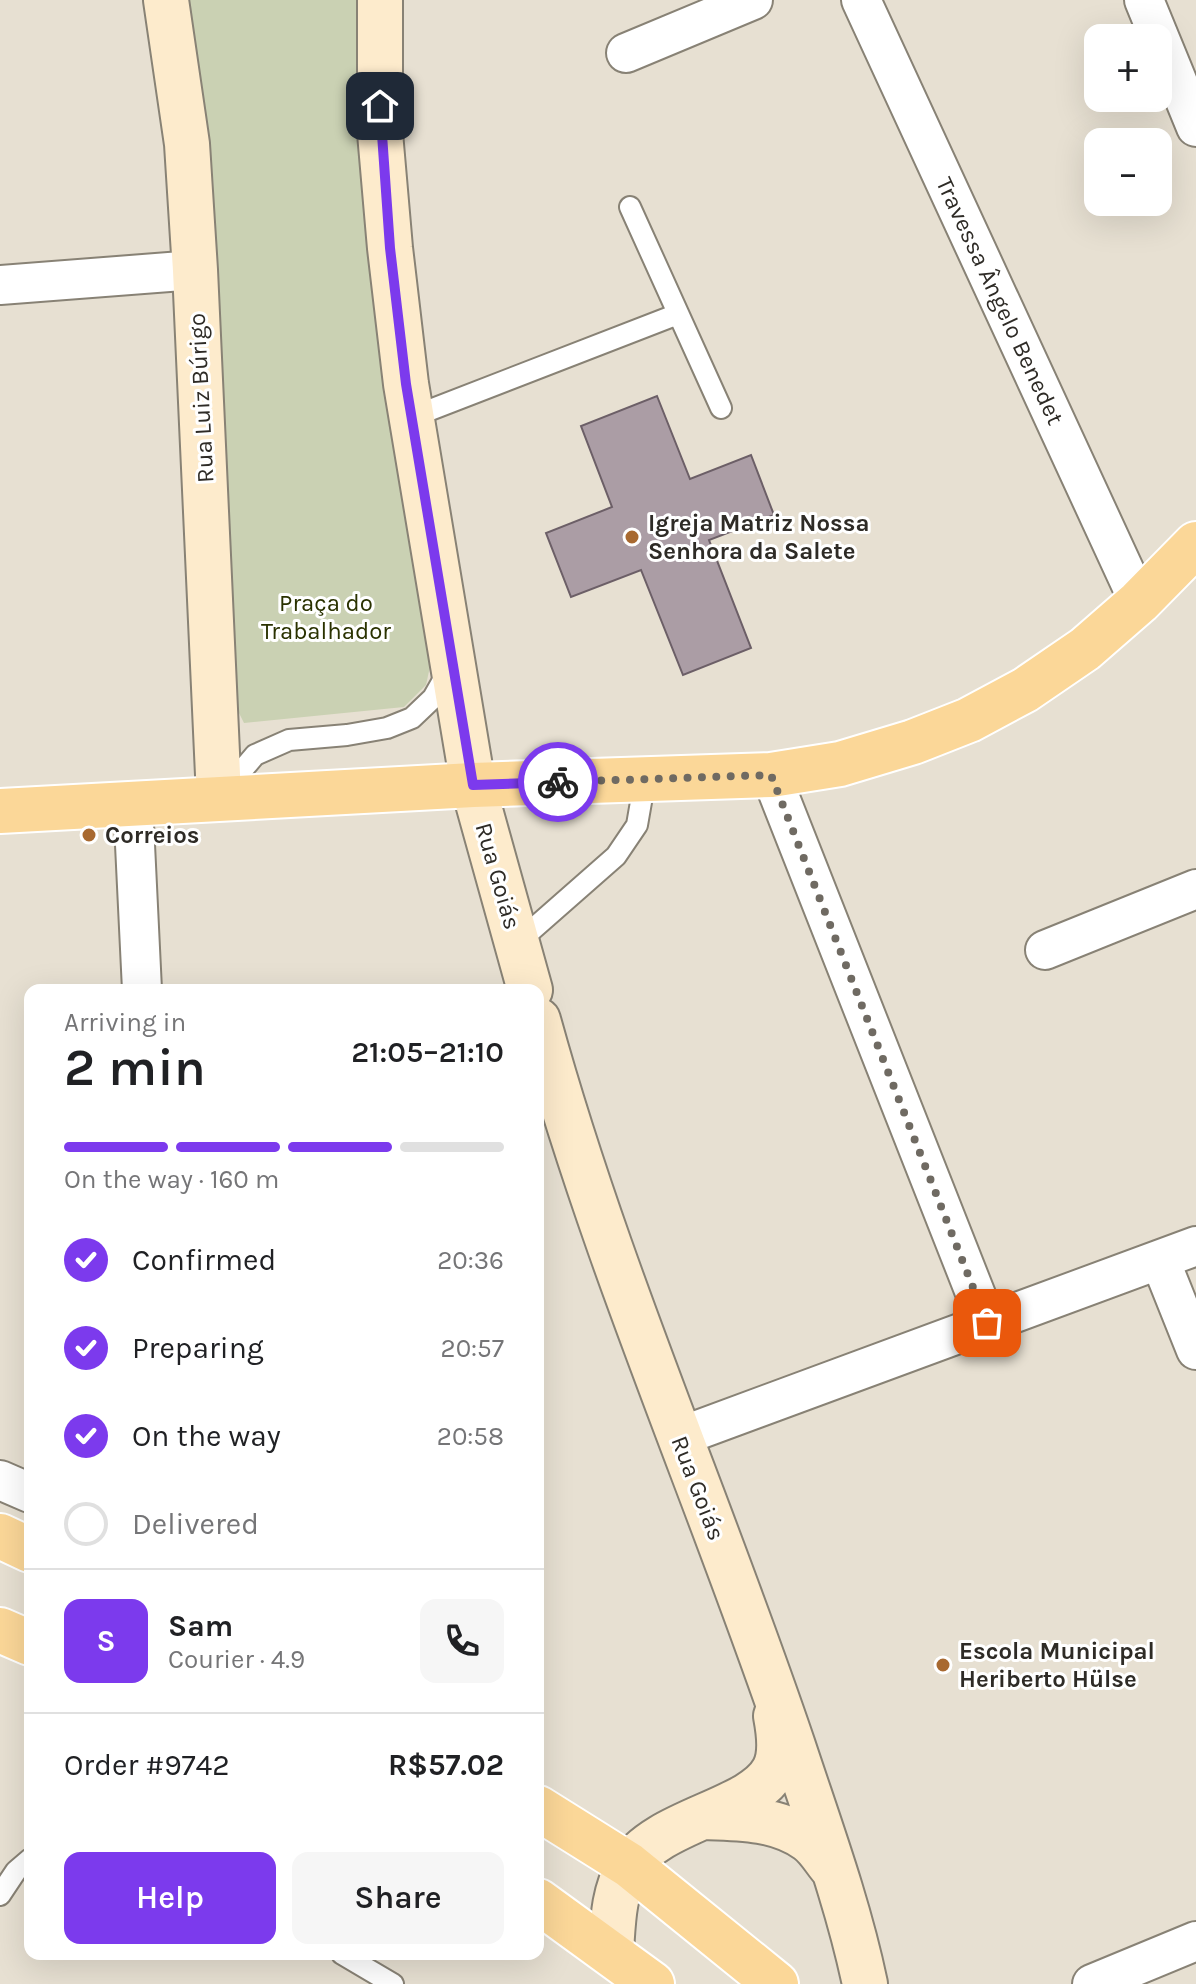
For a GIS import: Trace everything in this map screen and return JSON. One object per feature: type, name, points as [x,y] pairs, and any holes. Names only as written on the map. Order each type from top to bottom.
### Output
[{"type":"main road","points":[[0,811],[473,785],[771,775],[840,764],[913,742],[969,720],[1025,690],[1085,649],[1139,602],[1196,544]]},
{"type":"main road","points":[[0,1536],[24,1547]]},
{"type":"main road","points":[[0,1630],[24,1640]]},
{"type":"main road","points":[[544,1812],[629,1865],[776,1984]]},
{"type":"main road","points":[[544,1905],[611,1951],[649,1983]]},
{"type":"street","name":"Rua Luiz Búrigo","points":[[166,0],[187,144],[219,797]]},
{"type":"street","name":"Rua Goiás","points":[[380,0],[380,133],[390,248],[412,417],[473,785],[528,984]]},
{"type":"street","points":[[626,53],[753,0]]},
{"type":"street","name":"Travessa Ângelo Benedet","points":[[861,0],[1139,602]]},
{"type":"street","points":[[1144,0],[1196,127]]},
{"type":"street","points":[[0,285],[195,270]]},
{"type":"street","points":[[771,775],[987,1323]]},
{"type":"street","points":[[133,803],[142,984]]},
{"type":"street","points":[[1045,950],[1196,889]]},
{"type":"street","name":"Rua Goiás","points":[[544,1040],[580,1161],[619,1275],[771,1682],[834,1871],[865,1984]]},
{"type":"street","points":[[679,1437],[1196,1246]]},
{"type":"street","points":[[1160,1260],[1196,1350]]},
{"type":"street","points":[[0,1480],[24,1490]]},
{"type":"street","name":"Rua Goiás","points":[[629,1865],[660,1837],[755,1790],[774,1770],[780,1736],[771,1682]]},
{"type":"street","points":[[700,1817],[775,1823],[809,1840],[834,1871]]},
{"type":"street","points":[[611,1951],[617,1892],[629,1865]]},
{"type":"street","points":[[1092,1984],[1196,1941]]},
{"type":"lane","points":[[630,207],[721,408]]},
{"type":"lane","points":[[412,417],[678,314]]},
{"type":"lane","points":[[219,797],[255,755],[289,740],[387,728],[412,718],[433,698],[453,662]]},
{"type":"lane","points":[[517,943],[616,856],[637,825],[645,779]]},
{"type":"lane","points":[[0,1895],[24,1864]]},
{"type":"lane","points":[[352,1960],[393,1984]]},
{"type":"green space","name":"Praça do Trabalhador","points":[[184,0],[361,0],[363,116],[383,383],[431,662],[426,685],[404,707],[244,723],[232,699],[213,176]]},
{"type":"building","name":"Igreja Matriz Nossa Senhora da Salete","points":[[657,396],[690,479],[751,455],[774,515],[709,540],[751,648],[683,675],[641,570],[571,597],[546,533],[612,507],[581,426]]},
{"type":"way so far","points":[[558,782],[771,775],[987,1323]]},
{"type":"place","name":"Igreja Matriz Nossa Senhora da Salete","points":[[632,537]]},
{"type":"place","name":"Correios","points":[[89,835]]},
{"type":"place","name":"Escola Municipal Heriberto Hülse","points":[[943,1665]]},
{"type":"route","points":[[380,106],[390,248],[406,384],[473,785],[558,782]]}]
